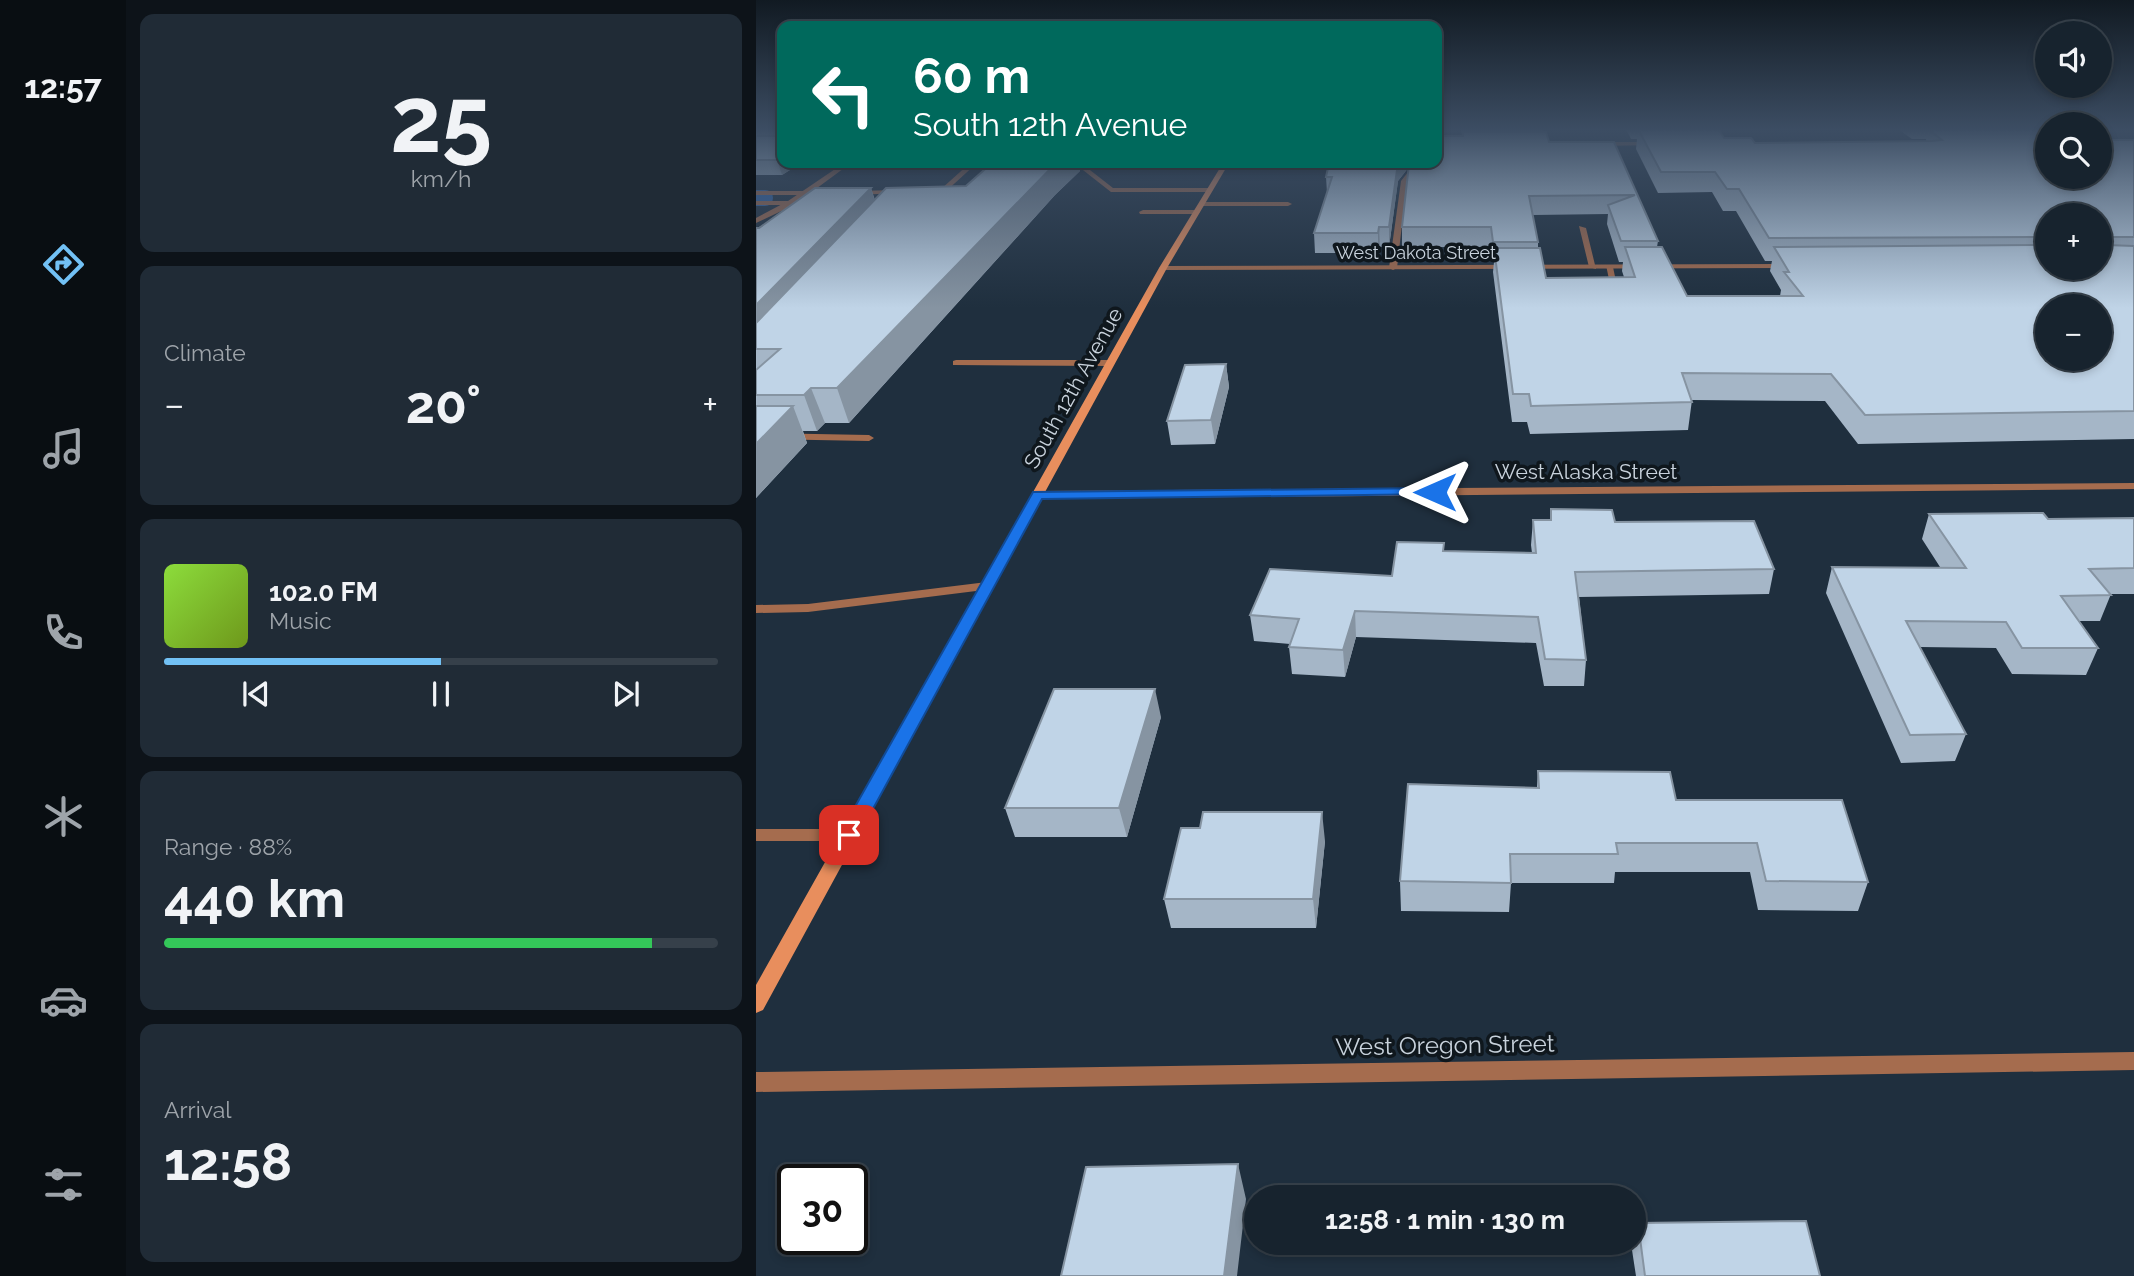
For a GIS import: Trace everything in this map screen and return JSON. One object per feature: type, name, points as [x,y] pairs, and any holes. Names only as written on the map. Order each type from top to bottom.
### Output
[{"type":"main road","name":"South 12th Avenue","points":[[757,1001],[1163,268],[1209,190]]},
{"type":"street","points":[[756,221],[791,203],[811,189]]},
{"type":"street","points":[[929,192],[942,192],[946,189]]},
{"type":"street","points":[[1109,189],[1209,190]]},
{"type":"street","points":[[1393,268],[1403,189]]},
{"type":"street","points":[[846,192],[915,192]]},
{"type":"street","points":[[756,193],[819,193]]},
{"type":"street","points":[[756,203],[825,203]]},
{"type":"street","points":[[1143,212],[1288,204]]},
{"type":"street","points":[[1582,228],[1593,267]]},
{"type":"street","name":"West Dakota Street","points":[[1163,268],[1801,266]]},
{"type":"street","points":[[1553,267],[1555,278]]},
{"type":"street","points":[[1609,267],[1615,289]]},
{"type":"street","points":[[956,363],[1111,363]]},
{"type":"street","points":[[756,436],[869,438]]},
{"type":"street","name":"West Alaska Street","points":[[1037,495],[2134,486]]},
{"type":"street","points":[[756,609],[808,608],[987,586]]},
{"type":"street","points":[[756,835],[849,835]]},
{"type":"street","name":"West Oregon Street","points":[[756,1082],[2134,1061]]},
{"type":"building","points":[[814,189],[870,189],[756,305],[756,228]]},
{"type":"building","points":[[885,189],[1031,189],[837,388],[811,388],[804,395],[756,395],[756,370],[780,349],[756,349],[756,323]]},
{"type":"building","points":[[1328,189],[1394,189],[1389,227],[1379,227],[1378,233],[1314,233]]},
{"type":"building","points":[[1406,189],[1635,189],[1658,241],[1621,241],[1608,205],[1635,195],[1529,196],[1538,242],[1493,242],[1491,227],[1402,227]]},
{"type":"building","points":[[1727,189],[2134,189],[2134,237],[2112,237],[2112,203],[2035,203],[2035,237],[1769,238],[1739,189]]},
{"type":"building","points":[[2035,245],[2035,280],[2112,280],[2112,245],[2134,246],[2134,411],[1865,415],[1831,374],[1682,373],[1692,402],[1531,406],[1529,394],[1513,394],[1494,248],[1540,248],[1546,278],[1635,277],[1625,247],[1662,247],[1687,296],[1803,296],[1784,272],[1789,272],[1774,247]]},
{"type":"building","points":[[1226,364],[1211,420],[1167,421],[1185,365]]},
{"type":"building","points":[[756,406],[793,406],[756,444]]},
{"type":"building","points":[[1551,509],[1612,510],[1615,522],[1754,521],[1774,569],[1575,572],[1586,660],[1545,659],[1538,617],[1355,611],[1343,650],[1289,647],[1299,619],[1250,615],[1270,569],[1392,576],[1397,542],[1444,543],[1443,551],[1536,553],[1533,520],[1551,520]]},
{"type":"building","points":[[2043,513],[2048,519],[2134,518],[2134,568],[2089,569],[2111,595],[2061,596],[2098,648],[2022,648],[2006,622],[1906,621],[1966,734],[1910,735],[1832,567],[1966,568],[1929,514]]},
{"type":"building","points":[[1054,689],[1155,689],[1119,808],[1005,808]]},
{"type":"building","points":[[1538,771],[1670,772],[1676,800],[1842,800],[1868,882],[1766,881],[1757,843],[1616,843],[1618,854],[1510,854],[1511,883],[1400,881],[1408,784],[1539,788]]},
{"type":"building","points":[[1203,812],[1322,812],[1313,899],[1164,899],[1181,828],[1200,828]]},
{"type":"building","points":[[1238,1164],[1224,1276],[1061,1276],[1086,1167]]},
{"type":"building","points":[[1806,1221],[1820,1276],[1645,1276],[1642,1255],[1646,1255],[1646,1223]]},
{"type":"waterway","points":[[756,198],[765,198]]},
{"type":"route","points":[[849,835],[1037,495],[1435,492]]}]
